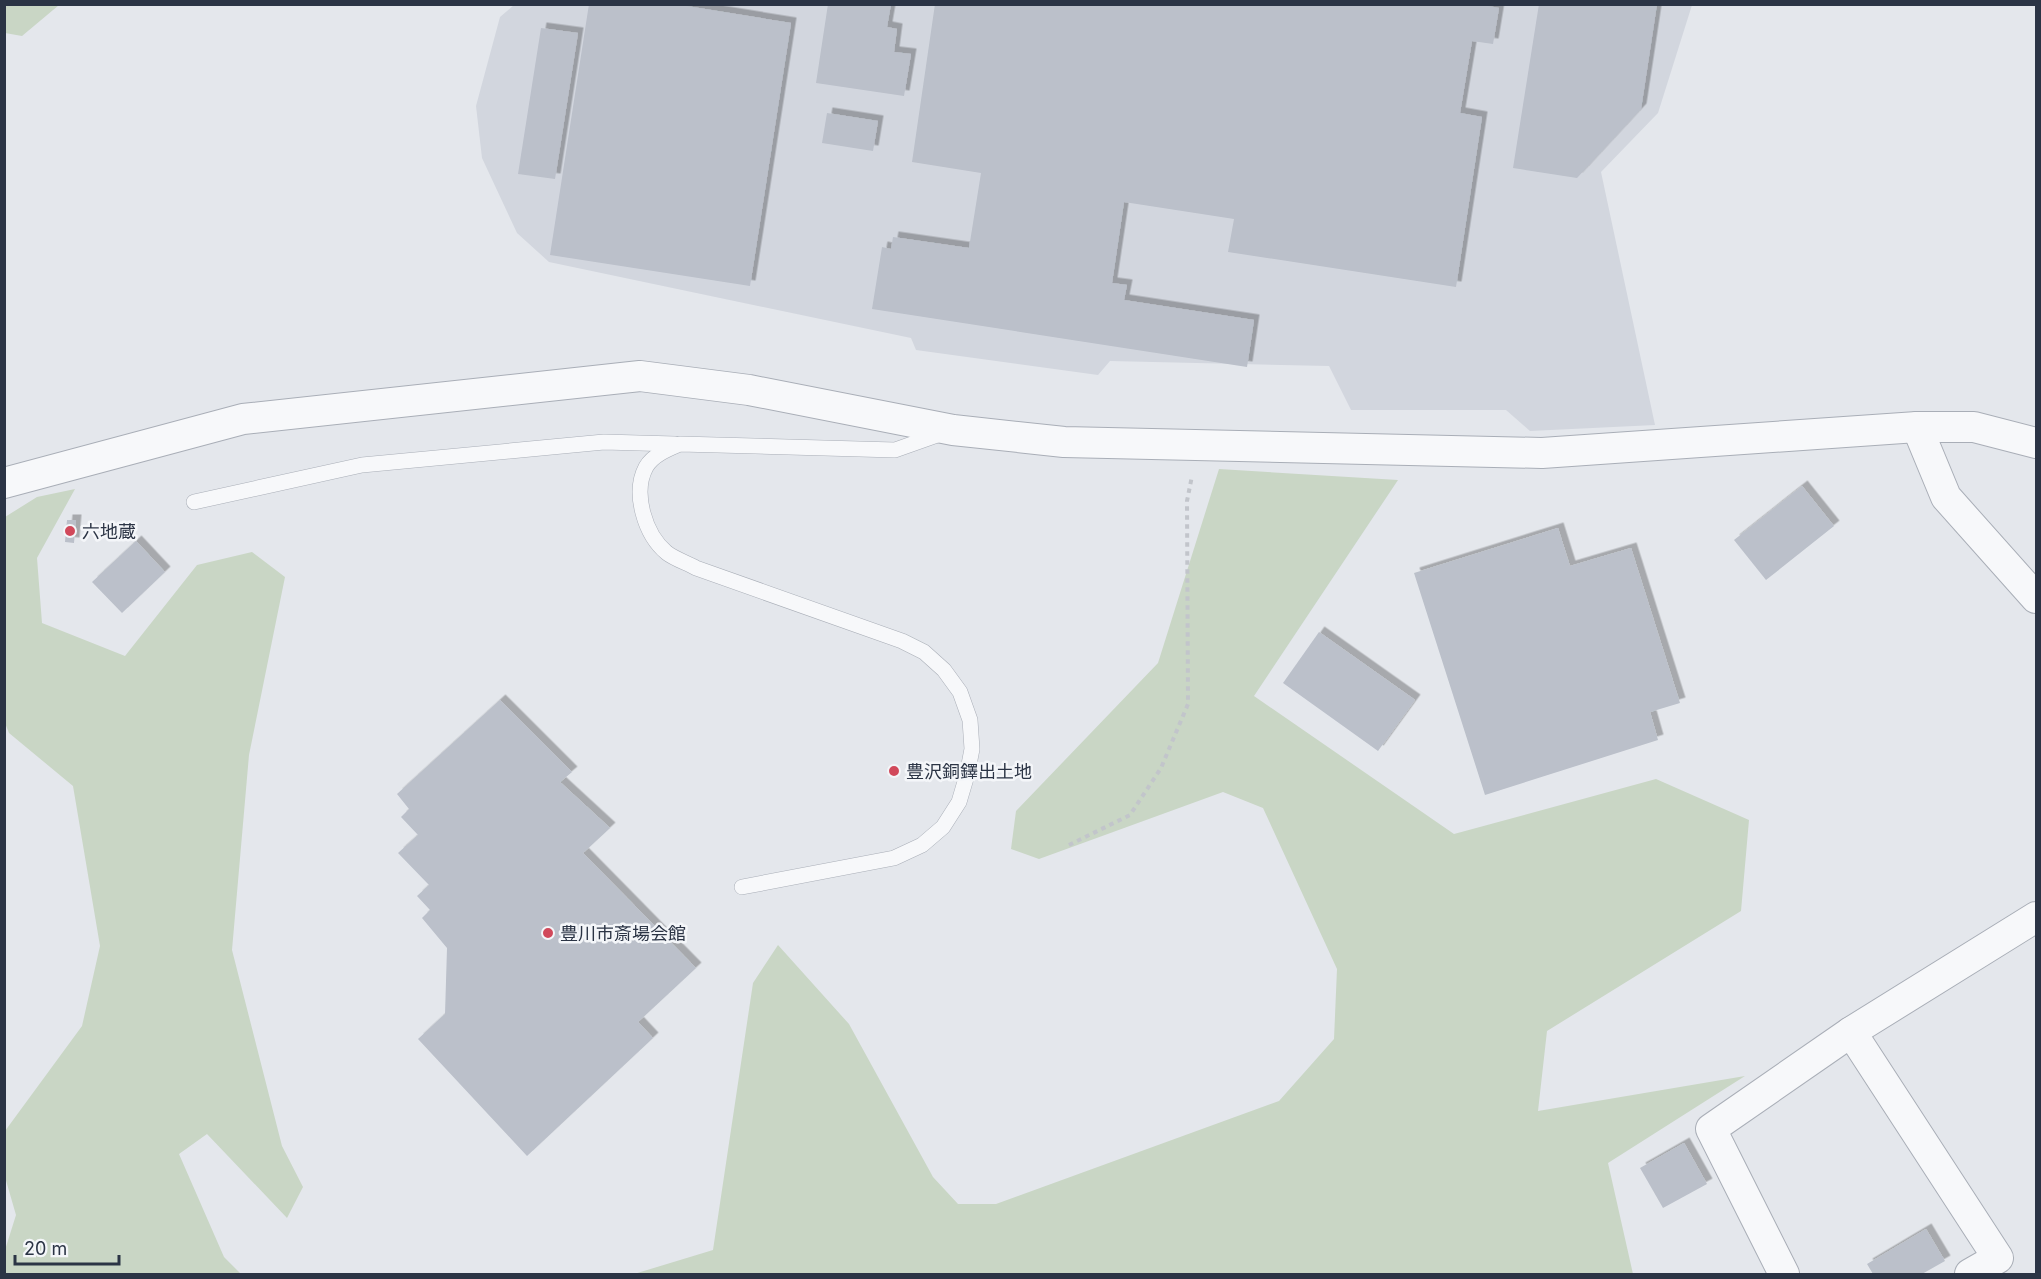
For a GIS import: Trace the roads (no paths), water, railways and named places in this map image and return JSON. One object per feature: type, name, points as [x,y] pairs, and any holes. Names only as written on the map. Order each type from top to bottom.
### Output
[{"type":"street","points":[[4,483],[243,419],[640,376],[749,390],[952,430],[1064,442],[1542,453],[1917,427],[1974,428],[2037,443]]},
{"type":"street","points":[[1917,427],[1946,497],[2037,598]]},
{"type":"street","points":[[1784,1275],[1711,1129],[1851,1032],[2037,917]]},
{"type":"street","points":[[1851,1032],[1998,1258],[1970,1275]]},
{"type":"lane","points":[[194,502],[362,465],[604,442],[896,450],[952,430]]},
{"type":"lane","points":[[680,444],[662,452],[646,467],[640,492],[643,516],[652,537],[668,554],[696,568],[902,641],[924,652],[944,670],[960,692],[970,720],[972,749],[959,802],[943,827],[922,845],[894,858],[742,887]]},
{"type":"place","name":"六地蔵","points":[[70,531]]},
{"type":"place","name":"豊沢銅鐸出土地","points":[[894,771]]},
{"type":"place","name":"豊川市斎場会館","points":[[548,933]]}]
